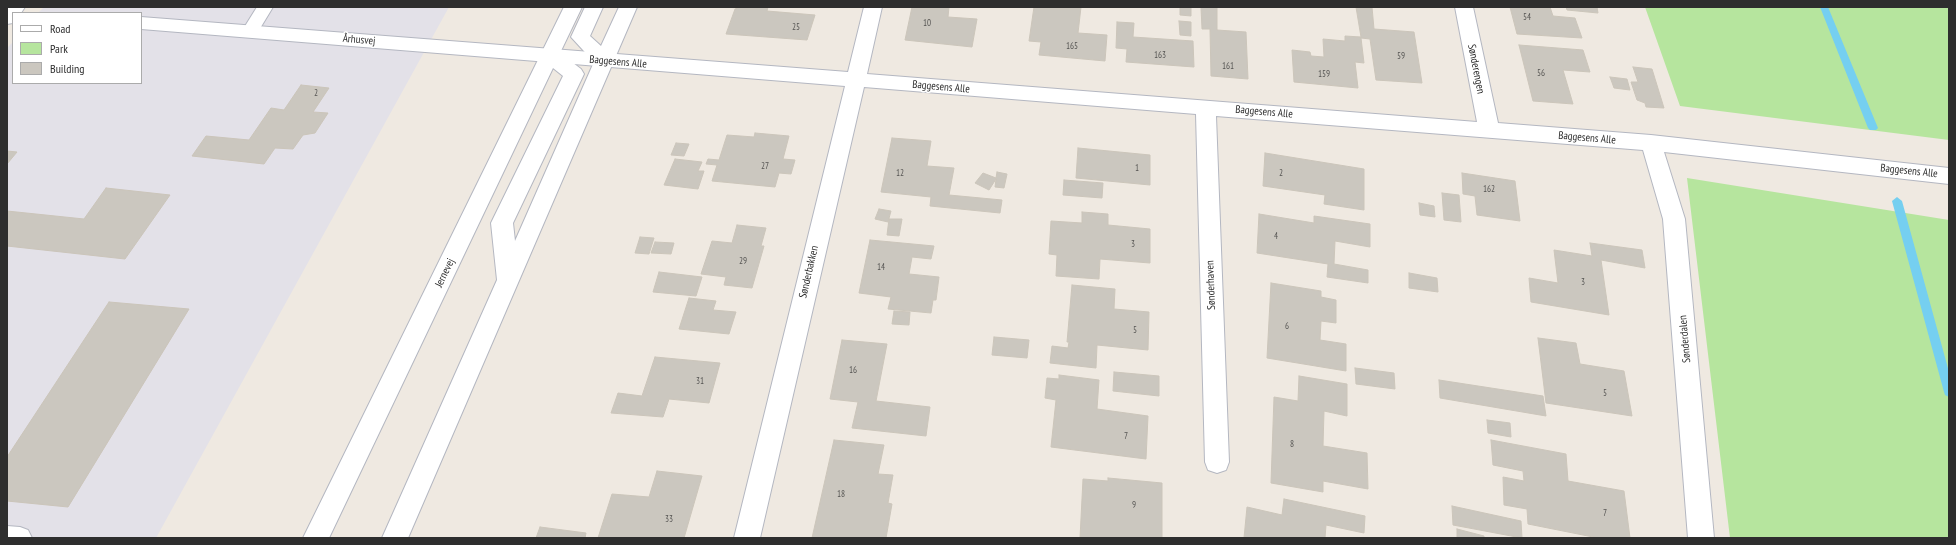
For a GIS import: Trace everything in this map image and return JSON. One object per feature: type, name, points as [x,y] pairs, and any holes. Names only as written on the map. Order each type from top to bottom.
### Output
[{"type":"street","name":"Jernevej","points":[[316,538],[573,7]]},
{"type":"street","points":[[594,7],[580,37],[605,61]]},
{"type":"street","points":[[395,538],[628,7]]},
{"type":"street","name":"Sønderbakken","points":[[747,538],[854,80],[873,7]]},
{"type":"street","name":"Sønderengen","points":[[1464,7],[1489,130]]},
{"type":"street","name":"Århusvej","points":[[142,23],[578,58]]},
{"type":"street","points":[[508,281],[502,223],[574,74],[550,55]]},
{"type":"street","name":"Baggesens Alle","points":[[578,58],[1651,143],[1949,176]]},
{"type":"street","name":"Sønderhaven","points":[[1206,108],[1217,462]]},
{"type":"street","name":"Sønderdalen","points":[[1651,143],[1674,219],[1701,538]]},
{"type":"lane","points":[[250,31],[265,7]]},
{"type":"lane","points":[[7,537],[20,538]]},
{"type":"shaded area","points":[[44,7],[449,7],[156,538],[7,538],[7,48],[12,43],[12,84],[142,84],[142,12],[39,12]]},
{"type":"green space","points":[[1645,7],[1949,7],[1949,140],[1680,106]]},
{"type":"green space","points":[[1687,178],[1949,220],[1949,538],[1730,538]]},
{"type":"building","points":[[726,7],[768,7],[767,11],[815,15],[807,40],[726,34],[735,9],[738,8]]},
{"type":"building","points":[[912,7],[949,7],[948,17],[977,19],[972,47],[905,40]]},
{"type":"building","points":[[1034,7],[1081,7],[1078,33],[1107,35],[1105,61],[1039,55],[1041,42],[1029,41]]},
{"type":"building","points":[[1180,7],[1191,7],[1191,16],[1180,15]]},
{"type":"building","points":[[1201,7],[1217,7],[1217,30],[1246,32],[1248,79],[1211,76],[1210,29],[1202,29]]},
{"type":"building","points":[[1356,7],[1372,7],[1374,29],[1414,32],[1422,83],[1376,80],[1370,39],[1361,38],[1364,63],[1355,62],[1358,88],[1294,82],[1292,50],[1310,52],[1311,56],[1324,57],[1323,39],[1345,41],[1345,36],[1361,37]]},
{"type":"building","points":[[1510,7],[1550,7],[1553,16],[1575,18],[1582,38],[1517,34]]},
{"type":"building","points":[[1566,7],[1597,7],[1598,13],[1567,10]]},
{"type":"building","points":[[1179,21],[1191,22],[1191,36],[1180,35]]},
{"type":"building","points":[[1117,22],[1134,23],[1133,37],[1193,41],[1194,67],[1126,62],[1127,49],[1116,48]]},
{"type":"building","points":[[1519,45],[1583,50],[1590,72],[1563,70],[1573,104],[1533,101]]},
{"type":"building","points":[[1633,67],[1652,69],[1664,108],[1646,107],[1645,103],[1637,100],[1631,82],[1638,82]]},
{"type":"building","points":[[1610,77],[1627,79],[1630,90],[1614,88]]},
{"type":"building","points":[[301,85],[329,88],[313,112],[328,113],[315,133],[303,135],[293,149],[275,148],[264,164],[192,156],[206,136],[249,140],[271,108],[284,110]]},
{"type":"building","points":[[755,133],[789,136],[783,159],[795,160],[791,174],[779,173],[775,187],[712,181],[717,165],[706,164],[708,159],[719,160],[727,135],[754,137]]},
{"type":"building","points":[[892,138],[931,141],[927,166],[954,168],[949,195],[1002,200],[1000,213],[930,206],[931,197],[881,192]]},
{"type":"building","points":[[676,143],[689,144],[684,156],[671,155]]},
{"type":"building","points":[[1078,148],[1150,155],[1150,185],[1076,178]]},
{"type":"building","points":[[7,151],[17,152],[7,164]]},
{"type":"building","points":[[1265,153],[1364,169],[1364,210],[1324,204],[1325,195],[1263,186]]},
{"type":"building","points":[[675,159],[702,162],[698,171],[704,171],[698,189],[664,185]]},
{"type":"building","points":[[997,172],[1007,174],[1004,188],[995,187],[996,179],[989,190],[975,183],[983,173],[996,178]]},
{"type":"building","points":[[1462,173],[1515,181],[1520,221],[1477,215],[1475,196],[1463,194]]},
{"type":"building","points":[[1064,180],[1103,183],[1102,198],[1063,195]]},
{"type":"building","points":[[106,188],[170,195],[125,259],[7,246],[7,211],[84,219]]},
{"type":"building","points":[[1442,193],[1459,195],[1461,222],[1444,220]]},
{"type":"building","points":[[1419,203],[1434,206],[1435,217],[1420,215]]},
{"type":"building","points":[[879,209],[891,211],[888,222],[875,219]]},
{"type":"building","points":[[1082,212],[1108,214],[1108,225],[1150,229],[1150,263],[1100,259],[1099,279],[1056,276],[1057,255],[1049,254],[1051,221],[1082,223]]},
{"type":"building","points":[[1259,214],[1314,223],[1314,216],[1370,224],[1370,247],[1335,241],[1334,264],[1368,270],[1368,283],[1327,277],[1328,264],[1257,253]]},
{"type":"building","points":[[889,219],[902,219],[899,236],[887,235]]},
{"type":"building","points":[[737,225],[766,228],[761,246],[764,246],[752,288],[724,285],[726,277],[701,274],[712,241],[732,243]]},
{"type":"building","points":[[640,237],[654,238],[649,254],[635,253]]},
{"type":"building","points":[[870,240],[934,246],[931,259],[912,257],[909,274],[939,277],[936,300],[933,300],[931,313],[888,309],[891,297],[859,293]]},
{"type":"building","points":[[655,242],[674,243],[671,254],[651,253]]},
{"type":"building","points":[[1590,243],[1642,250],[1645,268],[1601,260],[1609,315],[1531,302],[1529,278],[1558,283],[1554,250],[1592,256]]},
{"type":"building","points":[[659,272],[702,277],[696,296],[653,292]]},
{"type":"building","points":[[1409,273],[1437,278],[1438,292],[1409,288]]},
{"type":"building","points":[[1271,283],[1321,291],[1321,297],[1336,300],[1336,323],[1321,321],[1320,340],[1346,344],[1346,371],[1267,358]]},
{"type":"building","points":[[1072,285],[1115,289],[1114,309],[1149,312],[1148,350],[1097,345],[1096,368],[1050,363],[1052,346],[1068,348],[1069,342],[1067,342]]},
{"type":"building","points":[[689,298],[716,301],[713,310],[736,312],[729,334],[679,329]]},
{"type":"building","points":[[109,302],[189,309],[68,507],[7,501],[7,457]]},
{"type":"building","points":[[894,311],[910,312],[909,325],[892,324]]},
{"type":"building","points":[[994,337],[1029,340],[1027,358],[992,355]]},
{"type":"building","points":[[1538,338],[1576,343],[1580,364],[1624,371],[1632,416],[1546,403]]},
{"type":"building","points":[[842,340],[887,344],[876,401],[930,407],[926,436],[852,428],[858,402],[830,399]]},
{"type":"building","points":[[655,357],[720,363],[709,403],[669,399],[663,417],[611,413],[618,393],[642,396]]},
{"type":"building","points":[[1355,368],[1394,373],[1395,389],[1356,384]]},
{"type":"building","points":[[1114,372],[1159,376],[1159,396],[1113,391]]},
{"type":"building","points":[[1059,375],[1099,380],[1097,409],[1148,416],[1146,459],[1051,447],[1056,400],[1045,398],[1047,378],[1059,379]]},
{"type":"building","points":[[1299,376],[1347,384],[1347,416],[1324,411],[1323,446],[1367,453],[1368,489],[1323,481],[1323,492],[1271,483],[1274,397],[1298,401]]},
{"type":"building","points":[[1439,380],[1543,396],[1546,416],[1440,398]]},
{"type":"building","points":[[1487,420],[1510,423],[1511,437],[1488,433]]},
{"type":"building","points":[[834,440],[884,445],[878,474],[893,475],[888,503],[892,504],[886,538],[812,538]]},
{"type":"building","points":[[1491,440],[1566,454],[1568,481],[1624,491],[1630,538],[1598,538],[1528,524],[1527,509],[1504,505],[1503,477],[1524,481],[1523,471],[1493,465]]},
{"type":"building","points":[[657,471],[702,476],[684,538],[598,538],[612,494],[649,497]]},
{"type":"building","points":[[1108,478],[1162,483],[1162,538],[1080,538],[1083,479],[1108,481]]},
{"type":"building","points":[[1284,499],[1365,516],[1364,533],[1326,525],[1325,538],[1244,538],[1247,507],[1282,515]]},
{"type":"building","points":[[1452,506],[1521,521],[1522,538],[1453,525]]},
{"type":"building","points":[[540,527],[586,533],[585,538],[536,538]]},
{"type":"building","points":[[1457,529],[1484,536],[1484,538],[1457,538]]},
{"type":"waterway","points":[[1824,7],[1873,128]]},
{"type":"waterway","points":[[1897,201],[1949,392]]}]
